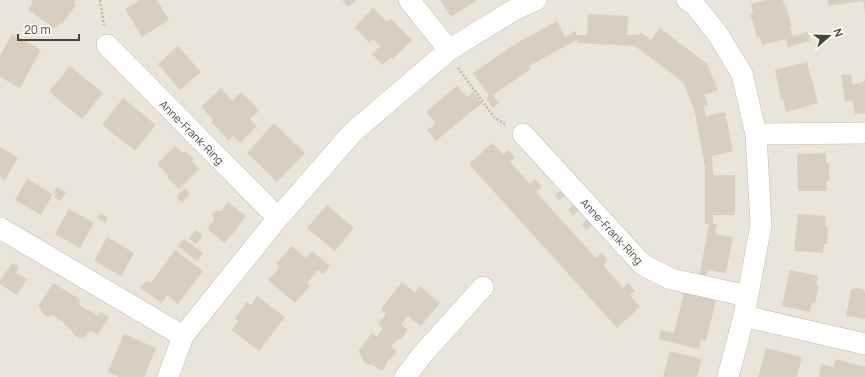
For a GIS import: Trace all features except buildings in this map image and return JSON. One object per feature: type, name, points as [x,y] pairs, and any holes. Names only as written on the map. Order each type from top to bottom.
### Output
[{"type":"street","points":[[408,0],[449,50]]},
{"type":"street","points":[[168,377],[183,336],[278,218],[353,132],[449,50],[514,10],[536,0]]},
{"type":"street","points":[[693,1],[717,33],[742,74],[756,134],[761,225],[744,316],[728,377]]},
{"type":"street","name":"Anne-Frank-Ring","points":[[107,45],[278,218]]},
{"type":"street","points":[[756,134],[865,133]]},
{"type":"street","name":"Anne-Frank-Ring","points":[[523,134],[643,265],[671,279],[747,296]]},
{"type":"street","points":[[0,228],[183,336]]},
{"type":"street","points":[[405,377],[421,356],[483,287]]},
{"type":"street","points":[[744,316],[865,344]]},
{"type":"path","points":[[100,0],[107,45]]},
{"type":"path","points":[[449,50],[457,66],[494,116],[506,126],[523,134]]},
{"type":"shaded area","points":[[0,0],[865,0],[865,377],[0,377]]}]
